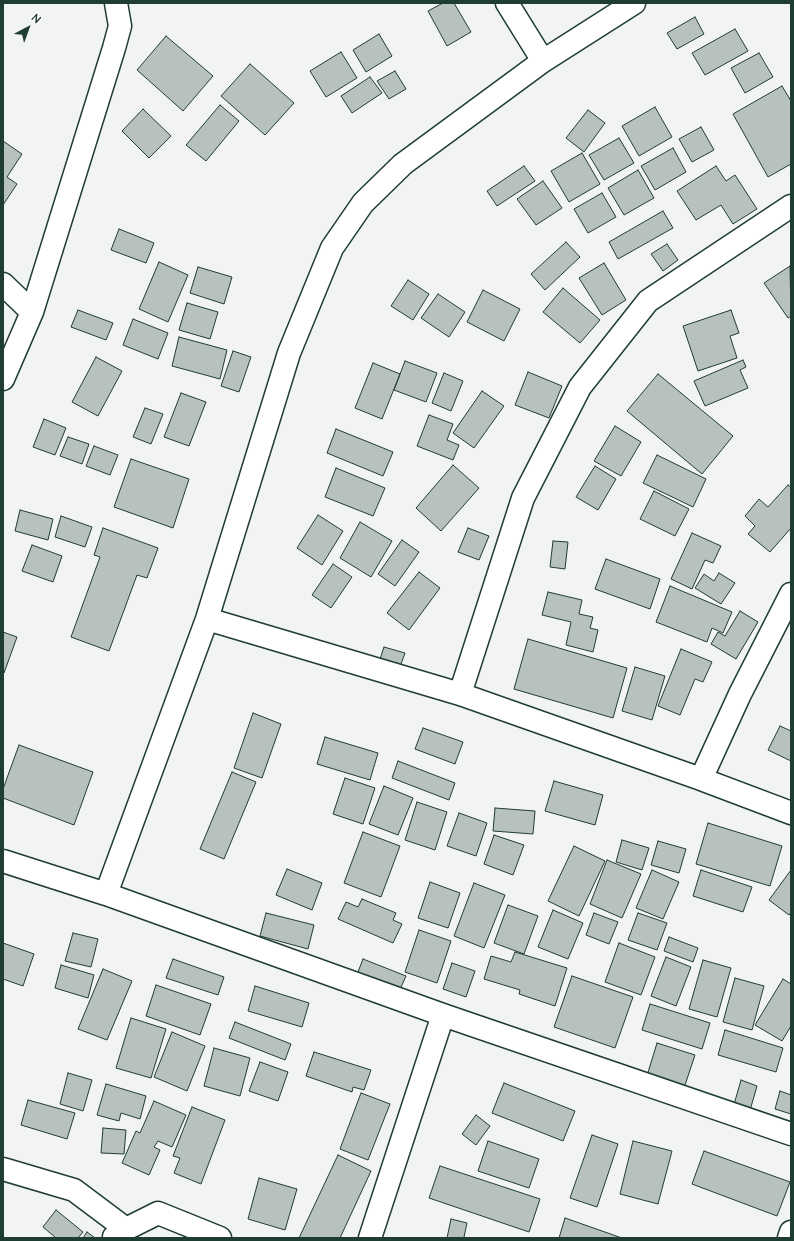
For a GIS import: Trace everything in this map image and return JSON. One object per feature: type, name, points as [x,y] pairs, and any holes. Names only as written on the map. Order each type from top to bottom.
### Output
[{"type":"street","points":[[3,379],[32,312],[114,48],[120,26],[116,3]]},
{"type":"street","points":[[507,3],[543,61]]},
{"type":"street","points":[[106,894],[207,619],[289,353],[332,248],[363,203],[403,164],[543,61],[634,3]]},
{"type":"street","points":[[460,694],[523,498],[580,387],[648,301],[791,206]]},
{"type":"street","points":[[3,284],[32,312]]},
{"type":"street","points":[[701,779],[740,694],[791,594]]},
{"type":"street","points":[[207,619],[460,694],[701,779],[791,813]]},
{"type":"street","points":[[3,861],[106,894],[443,1015],[791,1134]]},
{"type":"street","points":[[370,1238],[443,1015]]},
{"type":"street","points":[[3,1169],[74,1190],[119,1234],[158,1213],[220,1238]]},
{"type":"street","points":[[789,1238],[791,1232]]},
{"type":"building","points":[[443,3],[454,3],[471,32],[447,46],[428,11]]},
{"type":"building","points":[[695,17],[704,34],[677,49],[667,33]]},
{"type":"building","points":[[735,29],[748,51],[705,75],[692,53]]},
{"type":"building","points":[[379,34],[392,56],[366,72],[353,50]]},
{"type":"building","points":[[166,36],[213,76],[183,111],[137,70]]},
{"type":"building","points":[[341,52],[357,78],[326,97],[310,71]]},
{"type":"building","points":[[759,53],[773,77],[745,93],[731,68]]},
{"type":"building","points":[[250,64],[294,103],[265,135],[221,96]]},
{"type":"building","points":[[395,71],[406,89],[389,99],[377,81]]},
{"type":"building","points":[[370,77],[382,93],[352,113],[341,96]]},
{"type":"building","points":[[782,86],[791,101],[791,164],[768,177],[733,114]]},
{"type":"building","points":[[220,105],[239,121],[206,161],[186,145]]},
{"type":"building","points":[[655,107],[672,137],[639,156],[622,126]]},
{"type":"building","points":[[143,109],[171,136],[149,158],[122,131]]},
{"type":"building","points":[[588,110],[605,123],[584,152],[566,138]]},
{"type":"building","points":[[701,127],[714,150],[692,162],[679,139]]},
{"type":"building","points":[[619,138],[634,163],[604,180],[589,155]]},
{"type":"building","points":[[3,141],[22,154],[7,177],[17,184],[3,205]]},
{"type":"building","points":[[673,148],[686,172],[655,190],[641,166]]},
{"type":"building","points":[[582,153],[600,184],[569,202],[551,171]]},
{"type":"building","points":[[524,166],[535,181],[497,206],[487,191]]},
{"type":"building","points":[[716,166],[726,181],[735,175],[757,209],[733,224],[721,205],[696,220],[677,191]]},
{"type":"building","points":[[638,170],[654,198],[624,215],[608,188]]},
{"type":"building","points":[[543,181],[562,208],[536,225],[517,199]]},
{"type":"building","points":[[602,193],[616,217],[588,233],[574,209]]},
{"type":"building","points":[[663,211],[673,228],[618,259],[609,242]]},
{"type":"building","points":[[119,229],[154,243],[146,263],[111,250]]},
{"type":"building","points":[[566,242],[580,257],[545,290],[531,274]]},
{"type":"building","points":[[667,244],[678,260],[663,271],[651,254]]},
{"type":"building","points":[[159,262],[188,275],[168,322],[139,309]]},
{"type":"building","points":[[604,263],[626,300],[602,315],[579,278]]},
{"type":"building","points":[[790,266],[791,316],[788,318],[764,283]]},
{"type":"building","points":[[198,267],[232,277],[224,304],[190,293]]},
{"type":"building","points":[[408,280],[429,294],[413,320],[391,306]]},
{"type":"building","points":[[563,288],[600,320],[580,343],[543,312]]},
{"type":"building","points":[[483,290],[520,309],[504,341],[467,322]]},
{"type":"building","points":[[438,294],[465,312],[449,337],[421,318]]},
{"type":"building","points":[[187,303],[218,312],[210,339],[179,330]]},
{"type":"building","points":[[78,310],[113,323],[106,340],[71,327]]},
{"type":"building","points":[[731,310],[739,333],[730,336],[737,358],[698,371],[683,326]]},
{"type":"building","points":[[133,319],[168,333],[158,359],[123,345]]},
{"type":"building","points":[[179,337],[227,350],[220,379],[172,366]]},
{"type":"building","points":[[233,351],[251,357],[239,392],[221,386]]},
{"type":"building","points":[[96,357],[122,371],[98,416],[72,402]]},
{"type":"building","points":[[743,360],[746,367],[740,370],[748,388],[705,406],[694,381]]},
{"type":"building","points":[[405,361],[437,373],[426,402],[394,390]]},
{"type":"building","points":[[373,363],[400,374],[382,419],[355,408]]},
{"type":"building","points":[[528,372],[562,386],[549,418],[515,405]]},
{"type":"building","points":[[444,373],[463,381],[451,411],[432,403]]},
{"type":"building","points":[[658,374],[733,436],[702,474],[627,411]]},
{"type":"building","points":[[482,391],[504,406],[474,448],[453,433]]},
{"type":"building","points":[[181,393],[206,402],[189,446],[164,437]]},
{"type":"building","points":[[145,408],[163,414],[151,444],[133,437]]},
{"type":"building","points":[[429,415],[453,424],[447,440],[459,445],[453,460],[417,446]]},
{"type":"building","points":[[44,419],[66,428],[55,455],[33,447]]},
{"type":"building","points":[[615,426],[641,442],[621,476],[594,461]]},
{"type":"building","points":[[336,429],[393,452],[383,476],[327,453]]},
{"type":"building","points":[[68,437],[89,444],[82,464],[60,456]]},
{"type":"building","points":[[94,446],[118,455],[110,475],[86,466]]},
{"type":"building","points":[[657,455],[706,479],[693,507],[643,483]]},
{"type":"building","points":[[131,459],[189,479],[173,528],[114,507]]},
{"type":"building","points":[[453,465],[479,488],[441,531],[416,508]]},
{"type":"building","points":[[595,466],[616,479],[598,510],[576,497]]},
{"type":"building","points":[[336,468],[385,488],[373,516],[325,497]]},
{"type":"building","points":[[788,485],[791,487],[791,528],[770,552],[748,534],[755,526],[745,516],[759,499],[768,507]]},
{"type":"building","points":[[654,491],[689,509],[675,536],[640,519]]},
{"type":"building","points":[[20,510],[53,519],[48,540],[15,531]]},
{"type":"building","points":[[318,515],[343,531],[322,565],[297,548]]},
{"type":"building","points":[[61,516],[92,527],[85,547],[55,537]]},
{"type":"building","points":[[360,522],[392,541],[371,577],[340,558]]},
{"type":"building","points":[[103,528],[158,548],[147,578],[137,575],[109,651],[71,637],[100,557],[94,555]]},
{"type":"building","points":[[468,528],[489,536],[479,560],[458,552]]},
{"type":"building","points":[[692,533],[721,546],[713,563],[705,560],[692,589],[671,579]]},
{"type":"building","points":[[402,540],[419,552],[395,586],[378,574]]},
{"type":"building","points":[[553,541],[568,542],[565,569],[550,567]]},
{"type":"building","points":[[32,545],[62,556],[53,582],[22,571]]},
{"type":"building","points":[[606,559],[660,579],[650,609],[595,589]]},
{"type":"building","points":[[333,564],[352,577],[331,608],[312,595]]},
{"type":"building","points":[[419,572],[440,588],[409,630],[387,613]]},
{"type":"building","points":[[719,573],[735,583],[721,604],[695,588],[704,574],[714,581]]},
{"type":"building","points":[[670,586],[732,612],[723,633],[712,628],[707,642],[656,622]]},
{"type":"building","points":[[548,592],[582,600],[579,614],[593,617],[590,628],[598,630],[593,652],[566,645],[571,622],[542,615]]},
{"type":"building","points":[[740,611],[758,622],[736,659],[711,644],[718,632],[725,636]]},
{"type":"building","points":[[3,632],[17,637],[4,673],[3,672]]},
{"type":"building","points":[[528,639],[627,668],[613,718],[514,689]]},
{"type":"building","points":[[384,647],[405,653],[400,667],[379,662]]},
{"type":"building","points":[[681,649],[712,662],[703,682],[695,679],[680,715],[658,706]]},
{"type":"building","points":[[635,667],[665,676],[652,720],[622,711]]},
{"type":"building","points":[[253,713],[281,724],[262,778],[234,768]]},
{"type":"building","points":[[780,726],[791,731],[791,761],[768,750]]},
{"type":"building","points":[[423,728],[463,742],[455,764],[415,749]]},
{"type":"building","points":[[325,737],[378,753],[370,780],[317,764]]},
{"type":"building","points":[[19,745],[93,772],[74,825],[3,798],[3,789]]},
{"type":"building","points":[[398,761],[455,783],[449,800],[392,778]]},
{"type":"building","points":[[232,772],[256,782],[224,859],[200,849]]},
{"type":"building","points":[[345,778],[375,788],[363,824],[333,814]]},
{"type":"building","points":[[554,781],[603,795],[595,825],[545,811]]},
{"type":"building","points":[[384,786],[413,798],[398,835],[369,824]]},
{"type":"building","points":[[417,802],[447,812],[435,850],[405,840]]},
{"type":"building","points":[[495,808],[535,811],[533,834],[493,831]]},
{"type":"building","points":[[459,813],[487,823],[476,856],[447,846]]},
{"type":"building","points":[[708,823],[782,846],[770,886],[696,864]]},
{"type":"building","points":[[363,832],[400,846],[381,897],[344,883]]},
{"type":"building","points":[[494,835],[524,845],[513,875],[484,864]]},
{"type":"building","points":[[622,840],[649,848],[642,870],[616,862]]},
{"type":"building","points":[[658,841],[686,849],[679,873],[651,865]]},
{"type":"building","points":[[574,846],[605,861],[579,916],[548,901]]},
{"type":"building","points":[[607,860],[641,874],[622,918],[590,904]]},
{"type":"building","points":[[287,869],[322,883],[312,910],[276,895]]},
{"type":"building","points":[[652,870],[679,882],[663,919],[636,908]]},
{"type":"building","points":[[701,870],[752,887],[743,912],[693,896]]},
{"type":"building","points":[[791,870],[791,912],[789,915],[769,900]]},
{"type":"building","points":[[430,882],[460,893],[448,928],[418,918]]},
{"type":"building","points":[[474,883],[505,895],[484,948],[454,936]]},
{"type":"building","points":[[362,899],[396,913],[393,920],[402,924],[393,943],[338,919],[346,902],[358,907]]},
{"type":"building","points":[[508,905],[538,916],[524,954],[494,943]]},
{"type":"building","points":[[553,910],[583,923],[568,959],[538,947]]},
{"type":"building","points":[[266,913],[314,925],[308,949],[260,936]]},
{"type":"building","points":[[594,913],[618,922],[609,944],[586,935]]},
{"type":"building","points":[[638,913],[667,923],[657,950],[628,940]]},
{"type":"building","points":[[419,930],[451,941],[437,983],[405,972]]},
{"type":"building","points":[[73,933],[98,939],[91,967],[65,961]]},
{"type":"building","points":[[669,937],[698,948],[693,962],[664,951]]},
{"type":"building","points":[[3,943],[34,954],[23,986],[3,979]]},
{"type":"building","points":[[619,943],[655,957],[641,995],[605,982]]},
{"type":"building","points":[[515,952],[567,968],[555,1006],[519,994],[520,990],[484,979],[491,956],[511,962]]},
{"type":"building","points":[[666,957],[691,967],[676,1006],[651,996]]},
{"type":"building","points":[[173,959],[224,977],[218,995],[166,978]]},
{"type":"building","points":[[363,959],[406,976],[398,994],[356,977]]},
{"type":"building","points":[[703,960],[731,968],[717,1017],[689,1009]]},
{"type":"building","points":[[452,963],[475,971],[466,997],[443,989]]},
{"type":"building","points":[[61,965],[94,975],[88,998],[55,988]]},
{"type":"building","points":[[103,969],[132,981],[107,1040],[78,1029]]},
{"type":"building","points":[[572,976],[633,997],[615,1048],[554,1027]]},
{"type":"building","points":[[735,978],[764,986],[752,1030],[723,1022]]},
{"type":"building","points":[[783,979],[791,984],[791,1026],[782,1041],[755,1025]]},
{"type":"building","points":[[156,985],[211,1004],[200,1035],[146,1016]]},
{"type":"building","points":[[255,986],[309,1003],[302,1027],[248,1011]]},
{"type":"building","points":[[650,1004],[710,1023],[702,1049],[642,1030]]},
{"type":"building","points":[[131,1018],[166,1029],[151,1078],[116,1068]]},
{"type":"building","points":[[235,1022],[291,1044],[285,1060],[229,1038]]},
{"type":"building","points":[[725,1030],[783,1048],[776,1072],[718,1055]]},
{"type":"building","points":[[172,1032],[205,1046],[187,1091],[154,1077]]},
{"type":"building","points":[[657,1043],[695,1055],[683,1091],[646,1079]]},
{"type":"building","points":[[214,1048],[250,1058],[240,1096],[204,1086]]},
{"type":"building","points":[[314,1052],[371,1070],[364,1090],[353,1087],[352,1092],[306,1076]]},
{"type":"building","points":[[260,1062],[288,1072],[278,1101],[249,1091]]},
{"type":"building","points":[[68,1073],[92,1080],[83,1111],[60,1104]]},
{"type":"building","points":[[741,1080],[757,1086],[749,1114],[733,1108]]},
{"type":"building","points":[[504,1083],[575,1111],[563,1141],[492,1113]]},
{"type":"building","points":[[106,1084],[146,1096],[140,1119],[121,1113],[119,1121],[97,1115]]},
{"type":"building","points":[[780,1091],[791,1095],[791,1114],[775,1109]]},
{"type":"building","points":[[361,1093],[390,1104],[368,1160],[340,1149]]},
{"type":"building","points":[[28,1100],[75,1113],[67,1139],[21,1125]]},
{"type":"building","points":[[154,1101],[186,1115],[172,1147],[158,1141],[154,1147],[160,1150],[149,1175],[122,1163],[136,1131],[140,1133]]},
{"type":"building","points":[[192,1107],[225,1120],[201,1184],[174,1173],[180,1158],[173,1156]]},
{"type":"building","points":[[476,1115],[490,1126],[476,1145],[462,1134]]},
{"type":"building","points":[[103,1128],[126,1130],[124,1154],[101,1153]]},
{"type":"building","points":[[592,1135],[618,1144],[597,1207],[570,1198]]},
{"type":"building","points":[[488,1141],[539,1159],[529,1188],[478,1171]]},
{"type":"building","points":[[633,1141],[672,1151],[658,1204],[620,1194]]},
{"type":"building","points":[[704,1151],[790,1182],[777,1216],[692,1184]]},
{"type":"building","points":[[338,1155],[371,1171],[340,1238],[299,1238]]},
{"type":"building","points":[[440,1166],[540,1199],[529,1232],[429,1198]]},
{"type":"building","points":[[259,1178],[297,1189],[285,1230],[248,1219]]},
{"type":"building","points":[[56,1210],[83,1232],[78,1238],[56,1238],[43,1227]]},
{"type":"building","points":[[565,1218],[622,1238],[559,1238]]},
{"type":"building","points":[[451,1219],[467,1223],[464,1237],[466,1238],[447,1238]]},
{"type":"building","points":[[87,1232],[95,1238],[83,1238]]}]
